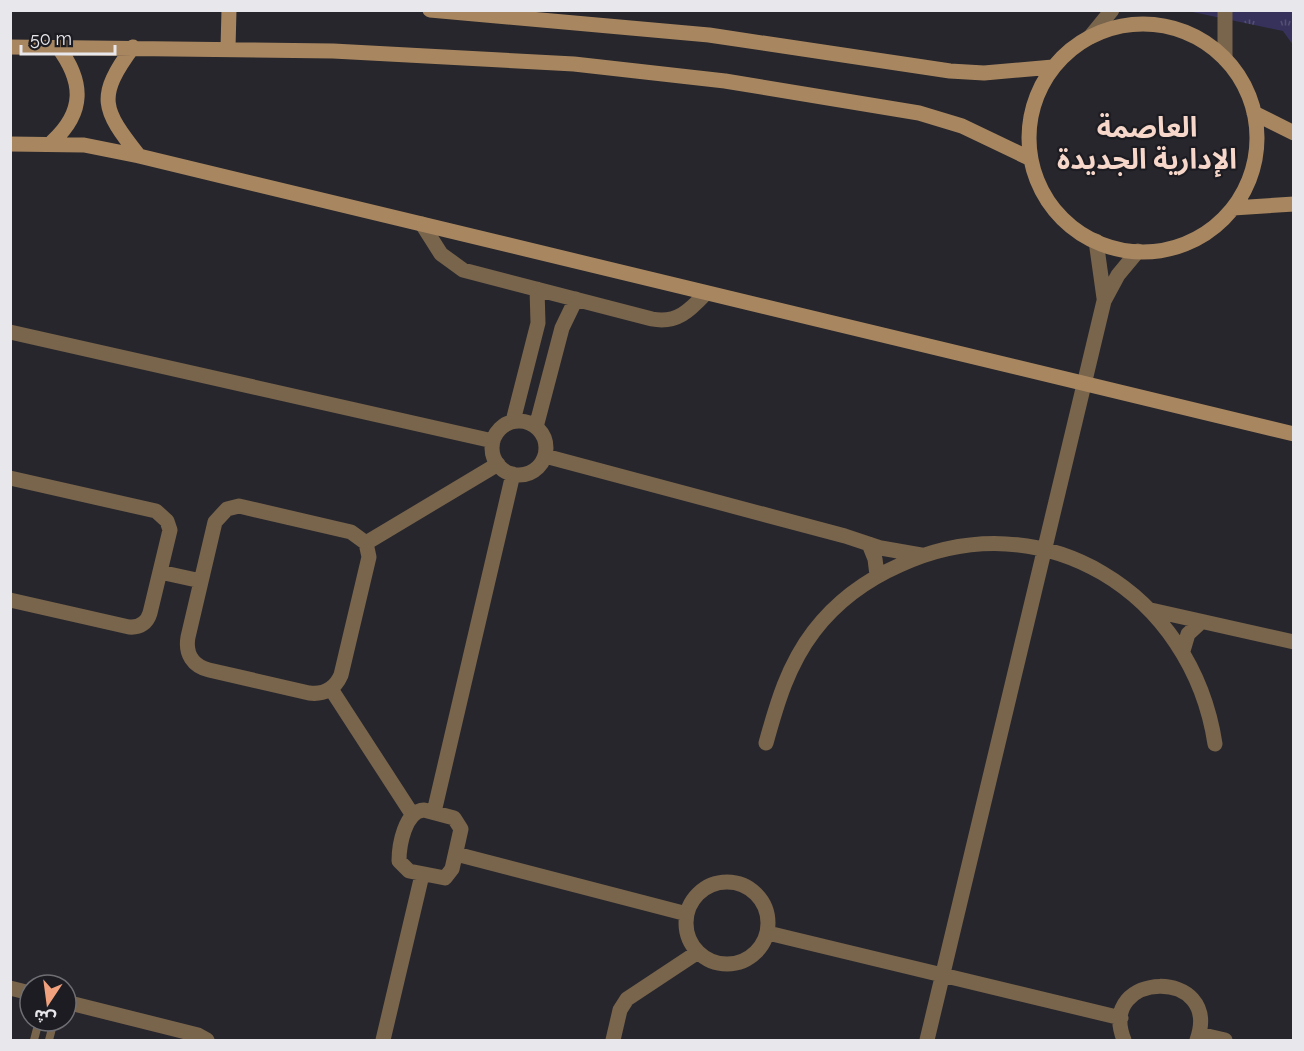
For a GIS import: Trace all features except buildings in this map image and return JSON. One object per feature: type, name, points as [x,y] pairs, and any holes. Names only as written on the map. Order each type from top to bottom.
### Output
[{"type":"main road","points":[[228,48],[229,10]]},
{"type":"main road","points":[[430,10],[709,35],[950,71],[984,73],[1053,67]]},
{"type":"main road","points":[[1153,24],[1192,36],[1225,59],[1244,84],[1254,113],[1257,142],[1252,170],[1233,208],[1198,237],[1169,248],[1138,251],[1096,241],[1070,225],[1049,202],[1031,159],[1029,143],[1032,111],[1040,88],[1053,67],[1064,55],[1090,37],[1121,26],[1153,24]]},
{"type":"main road","points":[[10,47],[228,48],[574,64],[725,81],[919,112],[962,126],[1031,159]]},
{"type":"main road","points":[[52,142],[69,123],[77,102],[76,80],[58,47]]},
{"type":"main road","points":[[133,47],[114,74],[108,104],[114,123],[139,156]]},
{"type":"main road","points":[[1254,113],[1293,133]]},
{"type":"main road","points":[[10,144],[52,142],[108,148],[1293,434]]},
{"type":"main road","points":[[1233,208],[1293,204]]},
{"type":"street","points":[[1090,37],[1112,10]]},
{"type":"street","points":[[1225,10],[1225,59]]},
{"type":"street","points":[[422,224],[441,254],[457,267],[537,290],[666,321],[685,314],[706,293]]},
{"type":"street","points":[[1096,241],[1104,301]]},
{"type":"street","points":[[927,1041],[1104,301],[1118,275],[1138,251]]},
{"type":"street","points":[[513,421],[540,310],[537,290]]},
{"type":"street","points":[[537,427],[560,336],[576,299]]},
{"type":"street","points":[[536,330],[547,338],[560,336]]},
{"type":"street","points":[[10,332],[493,441]]},
{"type":"street","points":[[513,421],[526,422],[537,427],[544,438],[544,456],[532,471],[513,474],[498,464],[493,453],[493,441],[498,430],[513,421]]},
{"type":"street","points":[[544,456],[868,544],[921,555]]},
{"type":"street","points":[[366,543],[498,464]]},
{"type":"street","points":[[434,812],[513,474]]},
{"type":"street","points":[[10,478],[161,513],[170,530],[149,617],[137,627],[10,600]]},
{"type":"street","points":[[233,507],[245,507],[351,532],[366,543],[369,557],[343,670],[339,681],[331,689],[321,693],[309,693],[197,665],[189,656],[187,644],[201,581],[215,522],[222,512],[233,507]]},
{"type":"street","points":[[766,743],[784,684],[803,647],[844,599],[877,575],[921,555],[952,547],[990,543],[1044,549],[1076,560],[1108,577],[1151,610],[1183,651],[1207,702],[1215,744]]},
{"type":"street","points":[[868,544],[876,559],[877,575]]},
{"type":"street","points":[[160,572],[201,581]]},
{"type":"street","points":[[1151,610],[1293,642]]},
{"type":"street","points":[[1183,651],[1188,634],[1200,622]]},
{"type":"street","points":[[331,689],[412,814]]},
{"type":"street","points":[[420,810],[434,812],[454,818],[460,825],[461,833],[456,854],[450,873],[445,878],[405,870],[399,861],[412,814],[420,810]]},
{"type":"street","points":[[456,854],[687,914]]},
{"type":"street","points":[[383,1041],[422,875]]},
{"type":"street","points":[[719,883],[735,883],[750,889],[762,901],[768,916],[768,933],[756,953],[735,964],[719,964],[698,952],[687,931],[687,914],[693,900],[705,889],[719,883]]},
{"type":"street","points":[[768,933],[1121,1018]]},
{"type":"street","points":[[613,1041],[620,1010],[627,999],[698,952]]},
{"type":"street","points":[[1124,1041],[1121,1018],[1127,1002],[1139,991],[1155,985],[1180,990],[1193,1001],[1200,1017],[1198,1037],[1225,1041]]},
{"type":"street","points":[[78,1005],[198,1035],[207,1041]]},
{"type":"green space","points":[[1188,11],[1293,11],[1293,45],[1283,31]]},
{"type":"district","name":"العاصمة الإدارية الجديدة","points":[[1147,143]]}]
